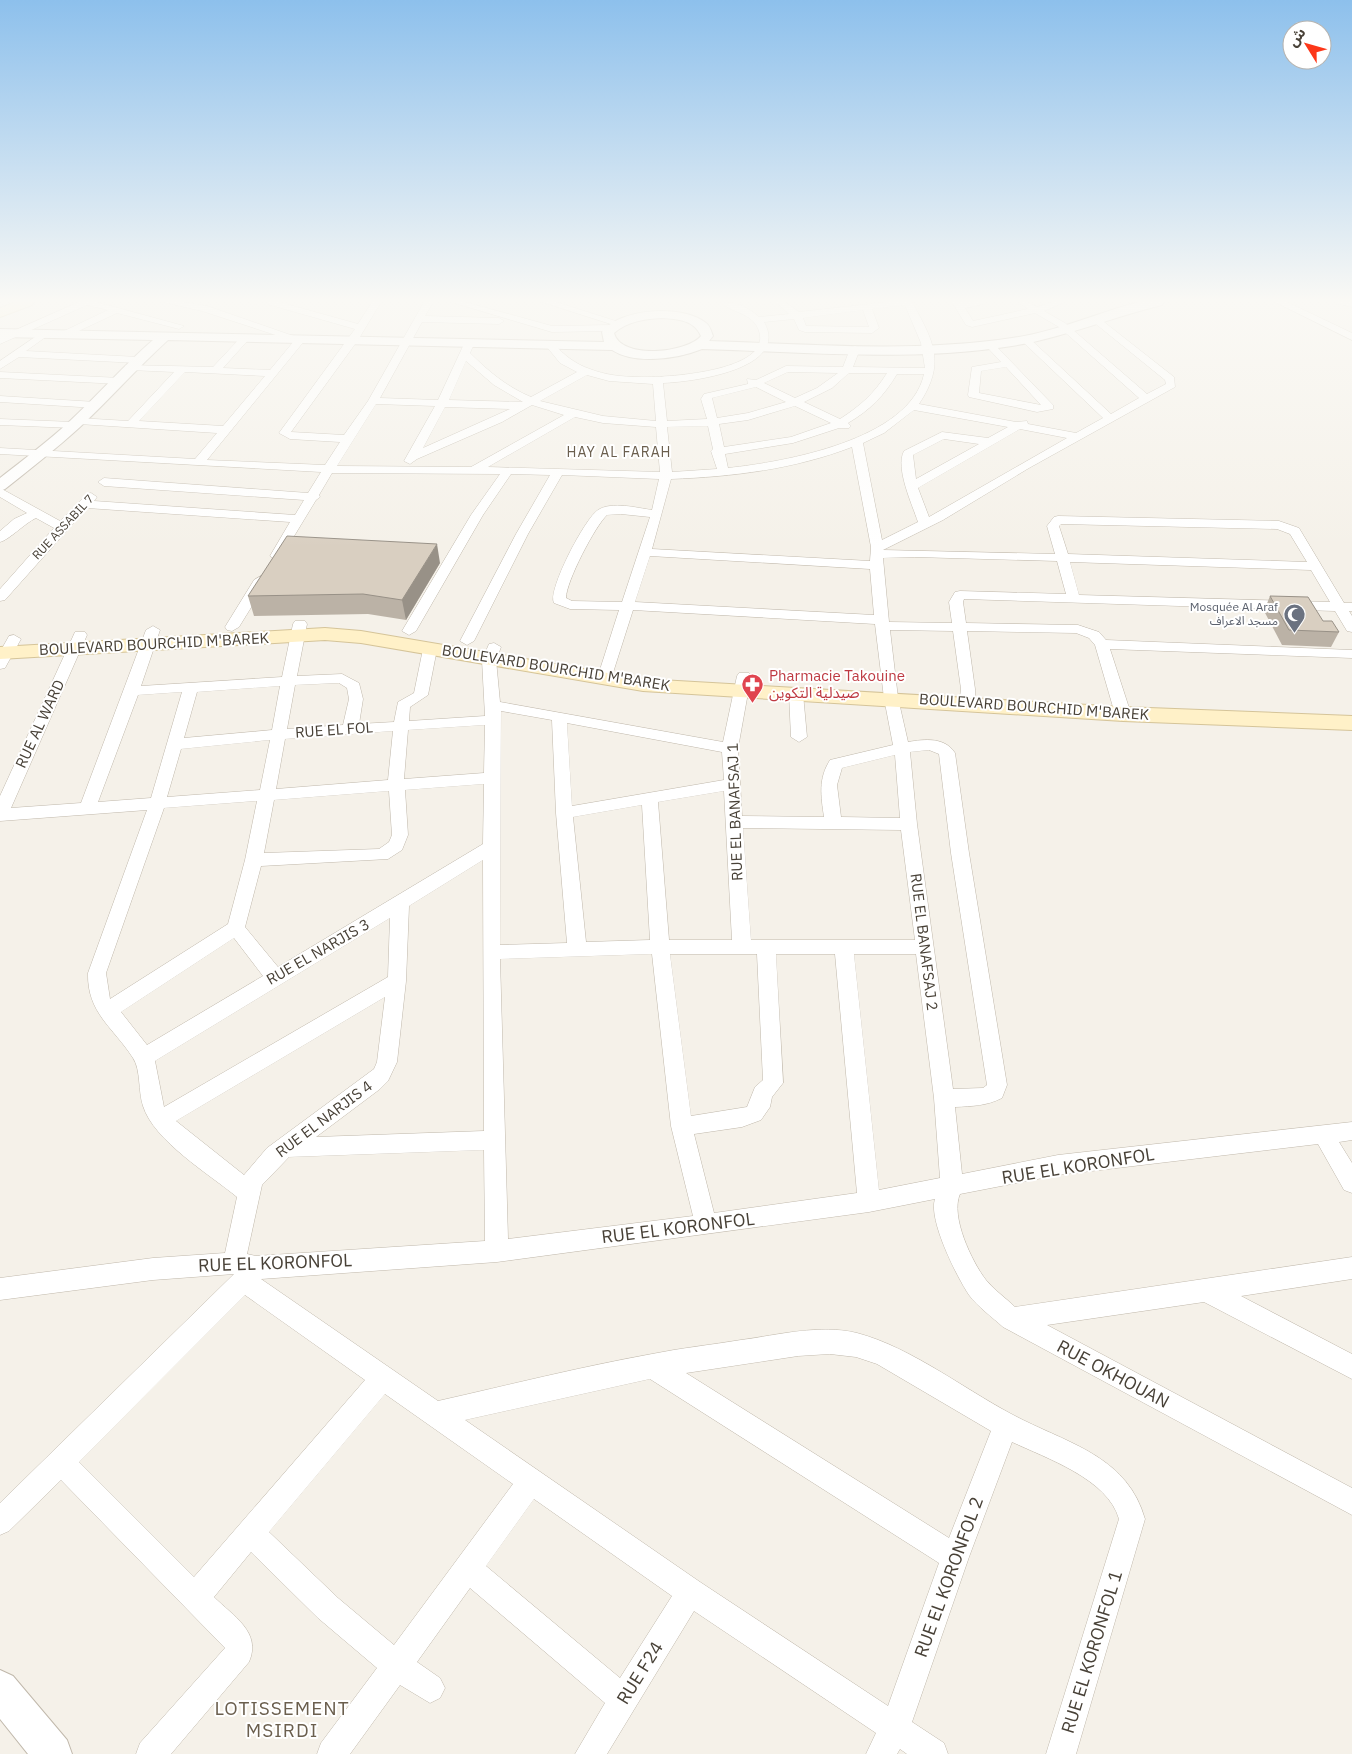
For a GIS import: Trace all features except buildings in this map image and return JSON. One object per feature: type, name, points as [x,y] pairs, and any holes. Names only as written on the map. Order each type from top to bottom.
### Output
[{"type":"main road","name":"BOULEVARD BOURCHID M'BAREK","points":[[4,650],[78,641],[298,630],[359,624],[467,641],[491,654]]},
{"type":"main road","name":"BOULEVARD BOURCHID M'BAREK","points":[[151,636],[232,626],[298,630],[361,637],[430,649],[491,654],[606,673],[643,685],[742,684],[891,691],[1121,706],[1285,713],[1352,723]]},
{"type":"main road","name":"BOULEVARD BOURCHID M'BAREK","points":[[742,684],[796,694],[891,691]]},
{"type":"main road","name":"BOULEVARD BOURCHID M'BAREK","points":[[1285,713],[1352,708]]},
{"type":"street","points":[[0,486],[76,423],[117,384]]},
{"type":"street","points":[[132,423],[168,384]]},
{"type":"street","points":[[200,462],[265,384]]},
{"type":"street","points":[[321,384],[285,433],[290,436],[347,439]]},
{"type":"street","points":[[232,626],[314,498],[347,439],[383,384]]},
{"type":"street","points":[[406,470],[451,384]]},
{"type":"street","points":[[500,384],[527,403]]},
{"type":"street","points":[[412,457],[488,425],[562,384]]},
{"type":"street","points":[[606,673],[626,606],[646,552],[666,476],[658,384]]},
{"type":"street","points":[[723,472],[717,451],[713,421],[706,397],[757,384],[840,423],[863,439]]},
{"type":"street","points":[[373,401],[527,403],[573,414],[625,422],[663,424],[713,421],[758,414],[797,402],[824,389],[830,384]]},
{"type":"street","points":[[717,451],[788,440],[840,423],[861,411],[878,397],[888,384]]},
{"type":"street","points":[[0,451],[330,469],[558,471],[666,476],[723,472],[802,459],[834,451],[863,439],[912,406],[927,384]]},
{"type":"street","points":[[976,384],[973,395],[1037,409],[1046,408],[1048,405],[1027,384]]},
{"type":"street","points":[[1073,384],[1110,418]]},
{"type":"street","points":[[1129,384],[1145,398]]},
{"type":"street","points":[[877,555],[925,524],[1171,384]]},
{"type":"street","points":[[0,399],[96,405]]},
{"type":"street","points":[[912,406],[1078,437]]},
{"type":"street","points":[[913,486],[1020,426],[1037,409]]},
{"type":"street","points":[[471,471],[573,414]]},
{"type":"street","points":[[0,422],[132,423],[226,430]]},
{"type":"street","points":[[925,524],[906,458],[910,451],[942,435],[991,442]]},
{"type":"street","name":"RUE EL BANAFSAJ 2","points":[[863,439],[862,477],[877,555],[882,623],[891,691],[902,748],[909,824],[944,1098],[952,1187]]},
{"type":"street","name":"RUE ASSABIL 7","points":[[0,597],[61,527],[127,458]]},
{"type":"street","points":[[410,631],[478,514],[508,470]]},
{"type":"street","points":[[467,641],[522,534],[558,471]]},
{"type":"street","points":[[104,482],[314,498]]},
{"type":"street","points":[[0,492],[61,527]]},
{"type":"street","points":[[84,504],[300,519]]},
{"type":"street","points":[[657,514],[609,510],[600,514],[576,553],[559,594],[559,600],[570,605],[626,606],[958,627],[1078,630],[1094,635],[1102,644],[1121,706]]},
{"type":"street","points":[[0,538],[18,522],[36,514]]},
{"type":"street","points":[[1074,599],[1053,526],[1055,521],[1286,526],[1295,530],[1314,566],[1345,607],[1352,628]]},
{"type":"street","points":[[646,552],[877,555],[915,553],[1314,566]]},
{"type":"street","points":[[967,696],[956,602],[960,595],[1345,607]]},
{"type":"street","points":[[108,1010],[236,928],[254,860],[268,795],[298,630]]},
{"type":"street","points":[[87,808],[151,636]]},
{"type":"street","name":"RUE AL WARD","points":[[0,814],[7,781],[78,641]]},
{"type":"street","points":[[1102,644],[1352,654]]},
{"type":"street","points":[[254,860],[373,856],[388,852],[396,846],[400,835],[396,783],[403,726],[403,705],[418,698],[423,692],[430,649]]},
{"type":"street","points":[[491,654],[493,713],[491,952],[496,1251]]},
{"type":"street","points":[[132,691],[342,678],[354,686],[356,699],[350,729]]},
{"type":"street","name":"RUE EL BANAFSAJ 1","points":[[742,684],[730,748],[742,948]]},
{"type":"street","points":[[0,1522],[62,1463],[245,1271],[248,1192],[189,1146],[160,1120],[153,1106],[144,1057],[108,1010],[101,1004],[97,990],[97,973],[157,804],[191,688]]},
{"type":"street","points":[[796,694],[799,736]]},
{"type":"street","name":"RUE EL FOL","points":[[176,744],[280,734],[403,726],[493,713],[558,717],[730,748]]},
{"type":"street","points":[[558,717],[564,813],[577,949]]},
{"type":"street","points":[[833,823],[829,779],[831,770],[836,764],[902,748],[937,746],[944,750],[949,759],[960,853],[997,1075],[995,1092],[985,1097],[944,1098]]},
{"type":"street","points":[[0,814],[157,804],[396,783],[492,778]]},
{"type":"street","points":[[564,813],[732,784]]},
{"type":"street","points":[[650,798],[660,947],[682,1126],[706,1226]]},
{"type":"street","points":[[734,822],[909,824]]},
{"type":"street","name":"RUE EL NARJIS 3","points":[[144,1057],[275,977],[400,905],[491,847]]},
{"type":"street","name":"RUE EL NARJIS 4","points":[[248,1192],[261,1169],[285,1148],[361,1093],[381,1075],[387,1062],[397,982],[400,905]]},
{"type":"street","points":[[236,928],[275,977]]},
{"type":"street","points":[[491,952],[660,947],[924,947]]},
{"type":"street","points":[[682,1126],[742,1118],[754,1114],[760,1106],[762,1093],[773,1083],[766,948]]},
{"type":"street","points":[[844,948],[869,1202]]},
{"type":"street","points":[[160,1120],[397,982]]},
{"type":"street","name":"RUE EL KORONFOL","points":[[0,1289],[153,1269],[245,1271],[496,1251],[706,1226],[869,1202],[1058,1166],[1352,1131]]},
{"type":"street","points":[[1323,1134],[1352,1182]]},
{"type":"street","points":[[285,1148],[495,1140]]},
{"type":"street","name":"RUE OKHOUAN","points":[[952,1187],[945,1202],[947,1222],[963,1262],[978,1288],[1011,1319],[1352,1502]]},
{"type":"street","points":[[1011,1319],[1352,1268]]},
{"type":"street","points":[[245,1271],[384,1377],[690,1592],[888,1742],[933,1754]]},
{"type":"street","points":[[1206,1290],[1352,1367]]},
{"type":"street","name":"RUE EL KORONFOL 1","points":[[437,1414],[652,1366],[798,1344],[830,1342],[856,1345],[883,1354],[1006,1425],[1087,1465],[1110,1481],[1128,1505],[1132,1519],[1061,1754]]},
{"type":"street","points":[[652,1366],[955,1557]]},
{"type":"street","points":[[196,1596],[384,1377]]},
{"type":"street","name":"RUE EL KORONFOL 2","points":[[888,1742],[955,1557],[1006,1425]]},
{"type":"street","points":[[62,1463],[196,1596],[239,1642],[239,1652],[151,1754]]},
{"type":"street","points":[[332,1754],[532,1480]]},
{"type":"street","points":[[250,1532],[328,1608],[397,1666],[430,1688]]},
{"type":"street","points":[[468,1569],[624,1698]]},
{"type":"street","name":"RUE F24","points":[[597,1751],[624,1698],[690,1592]]},
{"type":"street","points":[[0,1689],[53,1754]]},
{"type":"place","name":"Mosquée Al Araf مسجد الاعراف","points":[[1294,633]]},
{"type":"place","name":"Pharmacie Takouine صيدلية التكوين","points":[[753,704]]},
{"type":"district","name":"HAY AL FARAH","points":[[619,452]]},
{"type":"district","name":"LOTISSEMENT MSIRDI","points":[[282,1719]]}]
